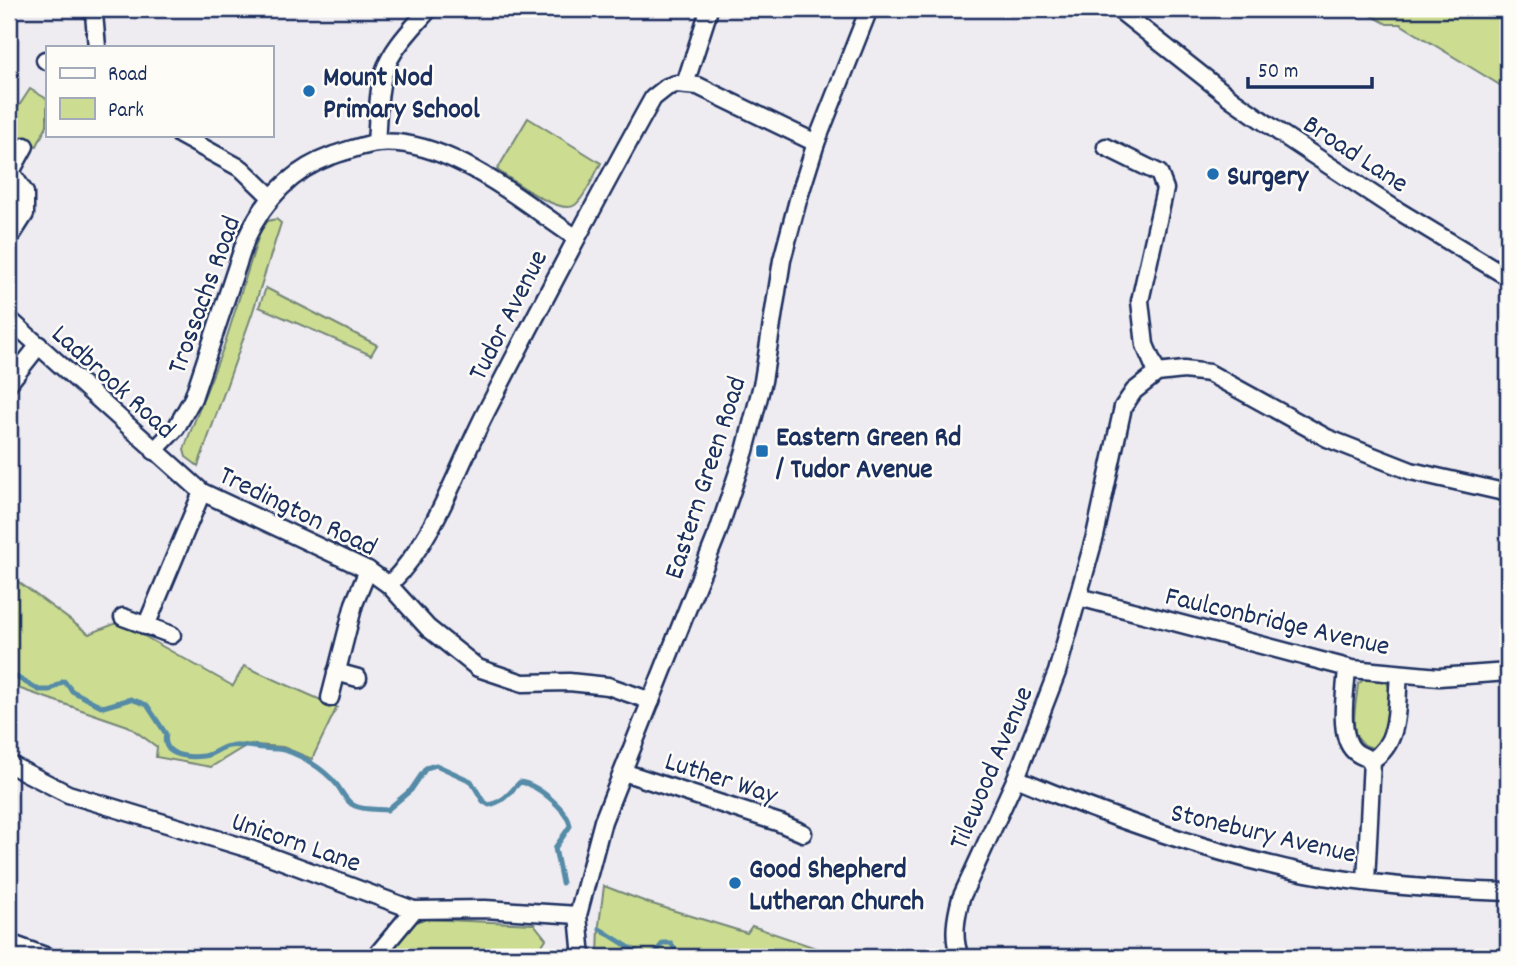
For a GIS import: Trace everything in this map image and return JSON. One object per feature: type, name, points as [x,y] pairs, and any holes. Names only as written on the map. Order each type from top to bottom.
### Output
[{"type":"street","points":[[90,9],[94,14],[97,46]]},
{"type":"street","points":[[376,143],[384,71],[395,50],[429,9]]},
{"type":"street","name":"Eastern Green Road","points":[[578,915],[603,821],[718,532],[745,452],[764,381],[782,261],[816,143],[869,9]]},
{"type":"street","name":"Broad Lane","points":[[1118,9],[1233,100],[1283,135],[1392,207],[1508,277]]},
{"type":"street","points":[[708,13],[685,84],[698,86],[816,143]]},
{"type":"street","name":"Tudor Avenue","points":[[389,585],[407,566],[435,519],[575,237],[653,98],[667,87],[685,84]]},
{"type":"street","points":[[182,136],[242,169],[271,197]]},
{"type":"street","name":"Trossachs Road","points":[[155,451],[176,428],[193,398],[246,239],[258,214],[271,197],[307,167],[328,157],[376,143],[397,143],[444,154],[468,166],[575,237]]},
{"type":"street","points":[[9,239],[25,214],[25,193],[10,170],[24,146]]},
{"type":"street","points":[[1106,147],[1159,173],[1165,189],[1140,301],[1145,345],[1157,373],[1184,370],[1209,373],[1327,438],[1411,471],[1508,494]]},
{"type":"street","name":"Ladbrook Road","points":[[9,319],[186,480]]},
{"type":"street","points":[[9,383],[38,345]]},
{"type":"street","name":"Tilewood Avenue","points":[[960,957],[955,936],[961,898],[1016,778],[1057,672],[1079,597],[1123,407],[1134,391],[1157,373]]},
{"type":"street","name":"Tredington Road","points":[[186,480],[202,492],[369,570],[389,585],[428,628],[478,668],[523,683],[569,682],[608,686],[651,701]]},
{"type":"street","points":[[146,626],[202,492]]},
{"type":"street","points":[[330,698],[354,604],[369,570]]},
{"type":"street","name":"Faulconbridge Avenue","points":[[1079,597],[1348,668],[1453,677],[1508,672]]},
{"type":"street","points":[[123,617],[172,635]]},
{"type":"street","points":[[1348,668],[1344,730],[1347,743],[1355,753],[1372,760]]},
{"type":"street","points":[[336,672],[358,678]]},
{"type":"street","points":[[1366,882],[1372,760],[1389,747],[1393,735],[1399,674]]},
{"type":"street","name":"Unicorn Lane","points":[[9,764],[68,794],[253,850],[414,910],[485,909],[578,915]]},
{"type":"street","name":"Luther Way","points":[[623,772],[803,833]]},
{"type":"street","name":"Stonebury Avenue","points":[[1016,778],[1093,810],[1172,838],[1265,864],[1309,874],[1366,882],[1458,891],[1508,892]]},
{"type":"street","points":[[375,957],[414,910]]},
{"type":"street","points":[[578,915],[582,957]]},
{"type":"street","points":[[9,943],[48,957]]},
{"type":"green space","points":[[1360,9],[1508,9],[1508,90],[1400,24],[1387,24]]},
{"type":"green space","points":[[30,89],[46,98],[46,127],[37,146],[21,140],[13,152],[9,152],[9,121]]},
{"type":"green space","points":[[528,118],[601,163],[586,192],[575,205],[568,207],[547,201],[497,170]]},
{"type":"green space","points":[[276,219],[281,223],[198,466],[186,457],[184,450],[224,346],[260,232],[268,221]]},
{"type":"green space","points":[[266,288],[377,345],[371,355],[259,307]]},
{"type":"green space","points":[[9,575],[89,634],[119,622],[233,686],[244,666],[337,707],[312,759],[283,747],[244,744],[242,748],[211,767],[156,757],[157,747],[128,726],[9,685]]},
{"type":"green space","points":[[1367,677],[1378,678],[1388,684],[1392,702],[1391,717],[1381,749],[1361,742],[1354,726],[1358,684]]},
{"type":"green space","points":[[604,886],[747,933],[752,926],[842,957],[598,957]]},
{"type":"green space","points":[[423,919],[534,924],[546,939],[534,957],[485,957],[450,952],[434,957],[382,957],[406,927]]},
{"type":"waterway","points":[[9,673],[39,690],[50,690],[64,681],[72,691],[103,707],[131,699],[147,705],[166,734],[167,747],[177,754],[204,756],[233,746],[278,749],[294,753],[325,773],[349,802],[362,808],[387,810],[411,790],[426,768],[436,765],[471,781],[483,801],[489,805],[503,799],[520,782],[535,787],[558,806],[570,826],[555,848],[562,883]]},
{"type":"waterway","points":[[600,929],[643,956],[654,954],[663,943],[671,943],[680,957]]},
{"type":"place","name":"Mount Nod Primary School","points":[[309,91]]},
{"type":"place","name":"Surgery","points":[[1213,174]]},
{"type":"place","name":"Eastern Green Rd / Tudor Avenue","points":[[762,451]]},
{"type":"place","name":"Good Shepherd Lutheran Church","points":[[735,883]]}]
